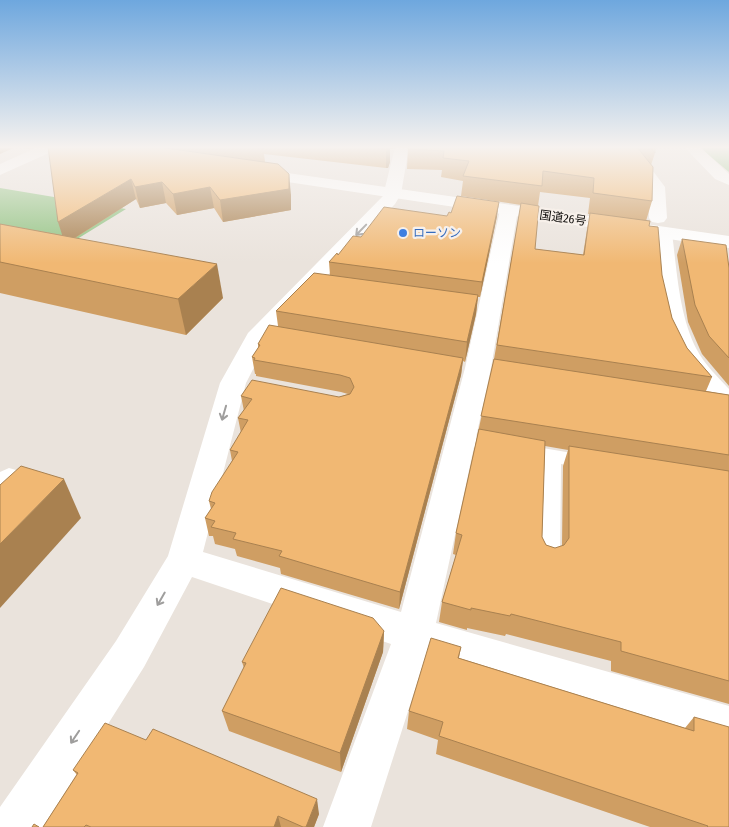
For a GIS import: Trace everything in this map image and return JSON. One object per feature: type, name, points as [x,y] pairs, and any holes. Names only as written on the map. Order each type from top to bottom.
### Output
[{"type":"main road","name":"国道26号","points":[[377,186],[660,225],[729,242]]},
{"type":"main road","points":[[656,186],[660,225],[678,334],[684,350],[721,397]]},
{"type":"main road","points":[[15,827],[130,654],[184,560],[247,386],[270,334],[323,284],[394,188]]},
{"type":"main road","name":"国道26号","points":[[394,188],[509,210],[660,225],[729,227]]},
{"type":"main road","points":[[347,827],[414,634],[461,440],[481,370],[481,306],[509,210]]},
{"type":"main road","points":[[184,560],[414,634],[729,727]]},
{"type":"lane","points":[[461,440],[601,464]]},
{"type":"lane","points":[[549,558],[552,455]]},
{"type":"green space","points":[[0,188],[126,209],[56,252],[0,242]]},
{"type":"building","points":[[53,186],[120,186],[58,222]]},
{"type":"building","points":[[165,186],[289,186],[289,189],[220,200],[210,187],[173,194]]},
{"type":"building","points":[[593,186],[652,186],[652,201],[593,193]]},
{"type":"building","points":[[457,196],[499,202],[482,282],[329,262],[337,253],[338,255],[353,236],[361,237],[384,207],[447,216],[449,212],[451,213]]},
{"type":"building","points":[[521,203],[539,206],[535,249],[584,255],[590,213],[650,221],[649,226],[658,227],[662,275],[672,318],[687,348],[712,377],[497,345]]},
{"type":"building","points":[[0,224],[217,264],[178,299],[0,262]]},
{"type":"building","points":[[682,239],[726,245],[729,268],[729,358],[709,336],[695,305]]},
{"type":"building","points":[[314,273],[478,295],[467,342],[276,311]]},
{"type":"building","points":[[269,325],[463,358],[400,592],[279,556],[282,551],[233,539],[236,533],[211,527],[215,521],[205,518],[215,503],[209,501],[212,492],[238,452],[230,450],[248,420],[238,418],[252,399],[241,396],[252,380],[339,397],[350,394],[354,387],[350,378],[340,375],[254,360],[255,358],[252,357]]},
{"type":"building","points":[[494,359],[729,395],[729,455],[481,416]]},
{"type":"building","points":[[479,429],[545,441],[542,537],[546,545],[555,548],[564,545],[569,538],[569,446],[729,471],[729,681],[621,651],[621,642],[511,614],[510,616],[471,608],[471,610],[442,602],[462,535],[456,533]]},
{"type":"building","points":[[21,466],[64,479],[0,544],[0,485]]},
{"type":"building","points":[[281,588],[373,618],[384,631],[340,753],[222,711],[246,663],[242,662]]},
{"type":"building","points":[[431,638],[461,647],[458,658],[694,731],[694,717],[729,727],[729,827],[707,827],[439,736],[443,722],[409,711]]},
{"type":"building","points":[[105,723],[146,740],[153,729],[317,799],[306,827],[278,816],[274,827],[91,827],[86,825],[84,827],[43,827],[78,773],[73,770]]},
{"type":"place","name":"ローソン","points":[[403,233]]}]
